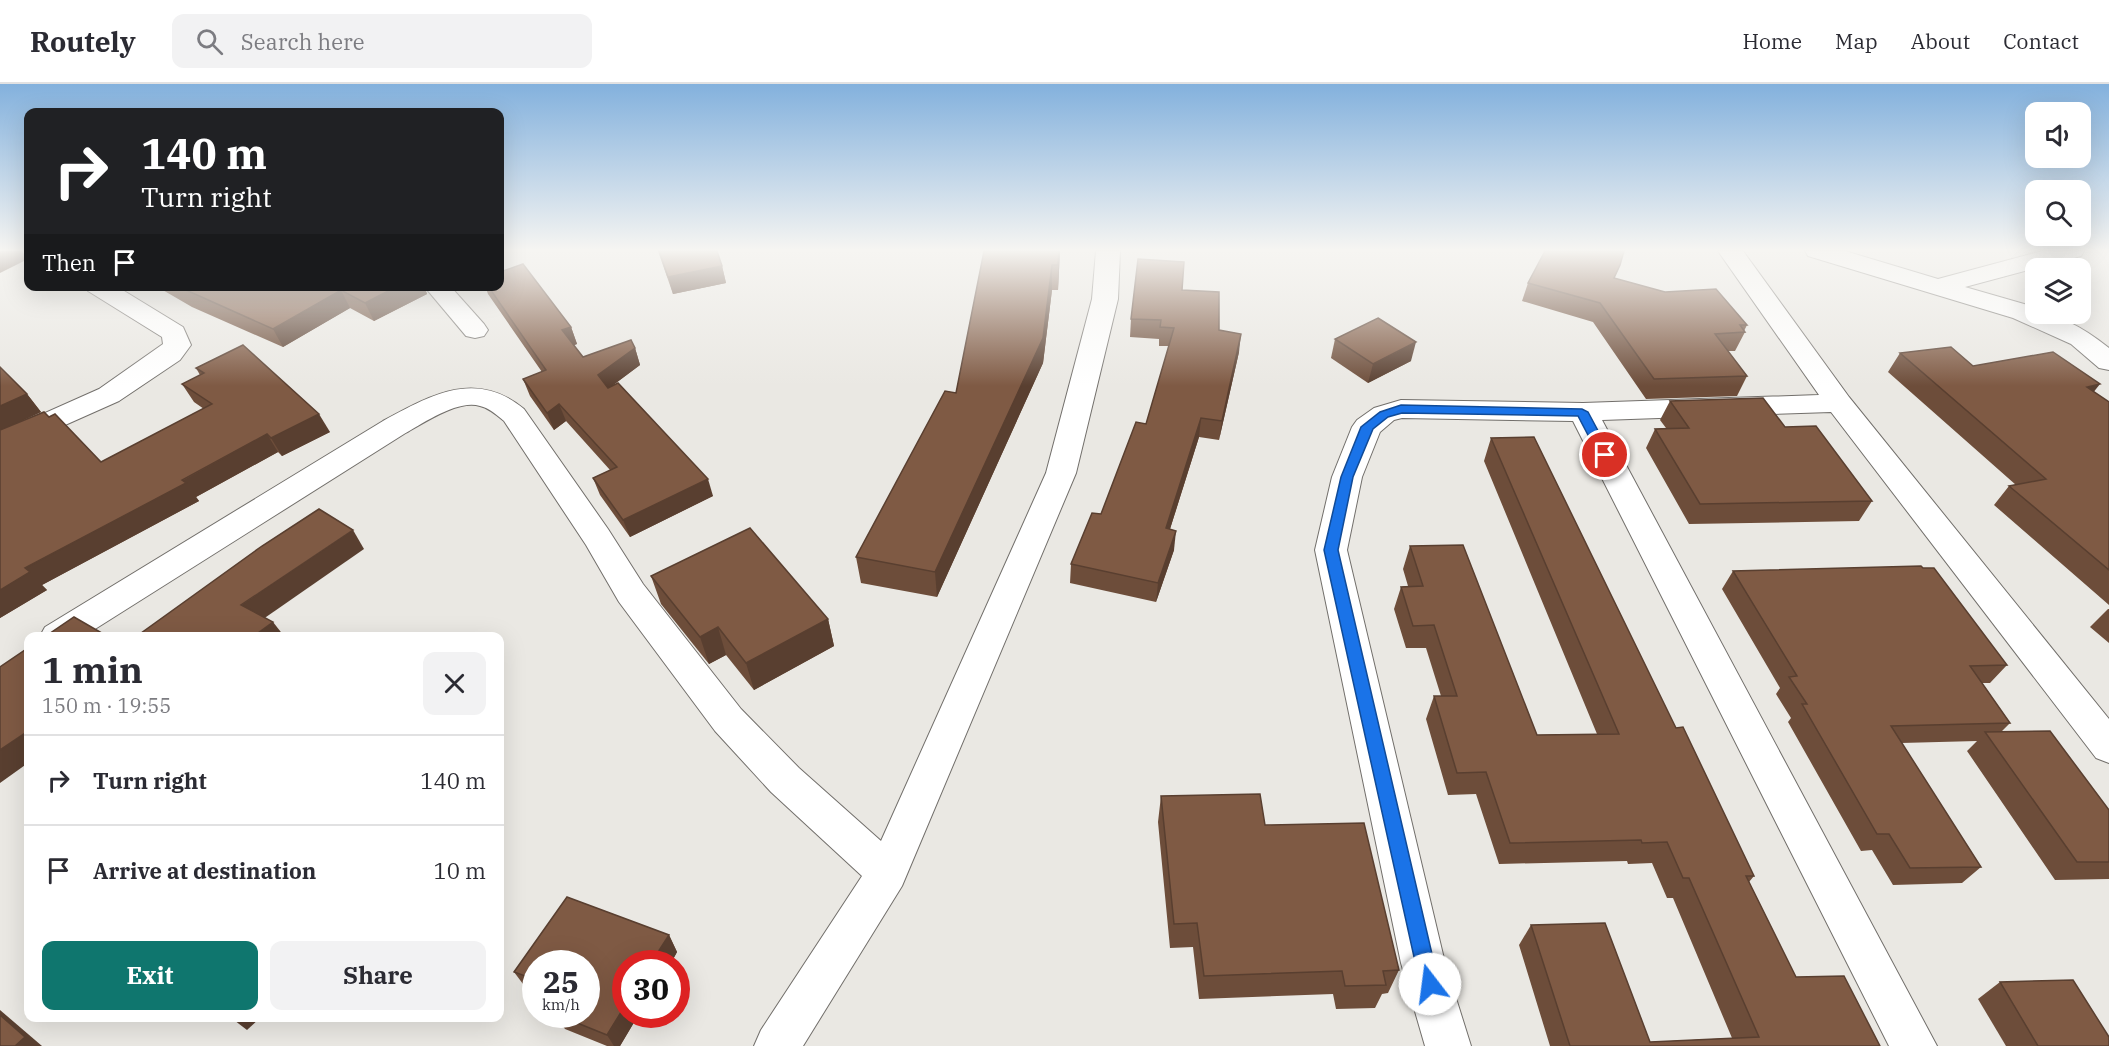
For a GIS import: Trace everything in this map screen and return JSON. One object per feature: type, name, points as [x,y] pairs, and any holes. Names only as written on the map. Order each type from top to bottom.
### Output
[{"type":"street","points":[[0,444],[109,394],[170,354],[177,345],[174,333],[114,296]]},
{"type":"street","points":[[445,296],[475,330]]},
{"type":"street","points":[[777,1046],[887,873],[1061,473],[1106,296]]},
{"type":"street","points":[[1762,296],[1839,403],[2109,747]]},
{"type":"street","points":[[1971,296],[2022,312],[2070,333],[2080,338],[2109,362]]},
{"type":"street","points":[[63,632],[374,440],[439,404],[464,396],[487,398],[500,403],[514,415],[597,537],[631,593],[728,720],[785,780],[887,873]]},
{"type":"street","points":[[1448,1046],[1423,963],[1331,550],[1347,477],[1367,427],[1384,414],[1401,409],[1582,412],[1839,403]]},
{"type":"street","points":[[1582,412],[1914,1046]]},
{"type":"building","points":[[199,296],[331,296],[273,329]]},
{"type":"building","points":[[352,296],[379,296],[365,303]]},
{"type":"building","points":[[495,296],[547,296],[571,327],[562,330],[583,357],[631,340],[635,348],[598,375],[608,388],[618,383],[708,479],[623,520],[593,478],[617,467],[559,404],[547,413],[523,379],[546,370]]},
{"type":"building","points":[[975,296],[1048,296],[1043,338],[935,572],[856,557],[945,391],[956,393]]},
{"type":"building","points":[[1134,296],[1219,296],[1219,330],[1241,334],[1222,421],[1201,418],[1166,528],[1176,531],[1158,583],[1071,564],[1092,513],[1101,514],[1136,422],[1146,424],[1174,328],[1160,327],[1161,320],[1131,319]]},
{"type":"building","points":[[1574,296],[1722,296],[1747,325],[1740,325],[1745,332],[1715,334],[1747,376],[1654,379],[1600,303]]},
{"type":"building","points":[[1378,318],[1416,342],[1373,364],[1335,339]]},
{"type":"building","points":[[243,345],[319,414],[271,438],[267,434],[182,480],[186,483],[25,568],[30,572],[0,590],[0,430],[44,412],[49,417],[55,414],[101,462],[212,404],[182,384],[204,373],[196,368]]},
{"type":"building","points":[[1951,347],[1973,366],[2053,352],[2100,384],[2087,387],[2109,402],[2109,570],[2009,486],[2046,479],[1900,353]]},
{"type":"building","points":[[0,367],[27,394],[0,406]]},
{"type":"building","points":[[1763,398],[1785,427],[1816,426],[1872,501],[1700,504],[1655,429],[1689,428],[1670,401]]},
{"type":"building","points":[[1534,437],[1676,728],[1683,727],[1754,876],[1746,876],[1796,977],[1844,976],[1880,1046],[1570,1046],[1531,925],[1605,923],[1650,1042],[1759,1037],[1689,878],[1683,878],[1667,842],[1642,843],[1641,840],[1510,843],[1486,772],[1457,773],[1434,696],[1457,696],[1434,625],[1413,626],[1401,587],[1423,586],[1410,546],[1463,545],[1537,735],[1619,734],[1491,438]]},
{"type":"building","points":[[319,509],[353,530],[241,605],[273,622],[259,632],[143,632],[262,546]]},
{"type":"building","points":[[750,528],[828,619],[746,663],[718,627],[700,637],[651,576]]},
{"type":"building","points":[[1921,566],[1934,568],[2007,665],[1970,666],[2010,723],[1891,726],[1981,867],[1910,868],[1889,834],[1877,834],[1802,704],[1807,704],[1789,677],[1797,676],[1733,571]]},
{"type":"building","points":[[74,617],[100,632],[52,632]]},
{"type":"building","points":[[24,651],[24,734],[0,750],[0,667]]},
{"type":"building","points":[[2050,731],[2109,810],[2109,862],[2077,862],[1985,732]]},
{"type":"building","points":[[1260,794],[1265,825],[1364,823],[1399,970],[1383,971],[1386,985],[1345,986],[1342,971],[1204,976],[1197,923],[1174,924],[1161,796]]},
{"type":"building","points":[[567,897],[669,935],[659,950],[612,950],[612,1027],[607,1035],[590,1028],[600,1028],[600,950],[530,950]]},
{"type":"building","points":[[522,961],[522,975],[514,972]]},
{"type":"building","points":[[2073,980],[2109,1037],[2109,1046],[2038,1046],[2000,982]]},
{"type":"building","points":[[0,1015],[25,1037],[15,1046],[0,1046]]},
{"type":"route","points":[[1430,984],[1423,963],[1331,550],[1347,477],[1367,427],[1384,414],[1401,409],[1582,412],[1605,455]]}]
